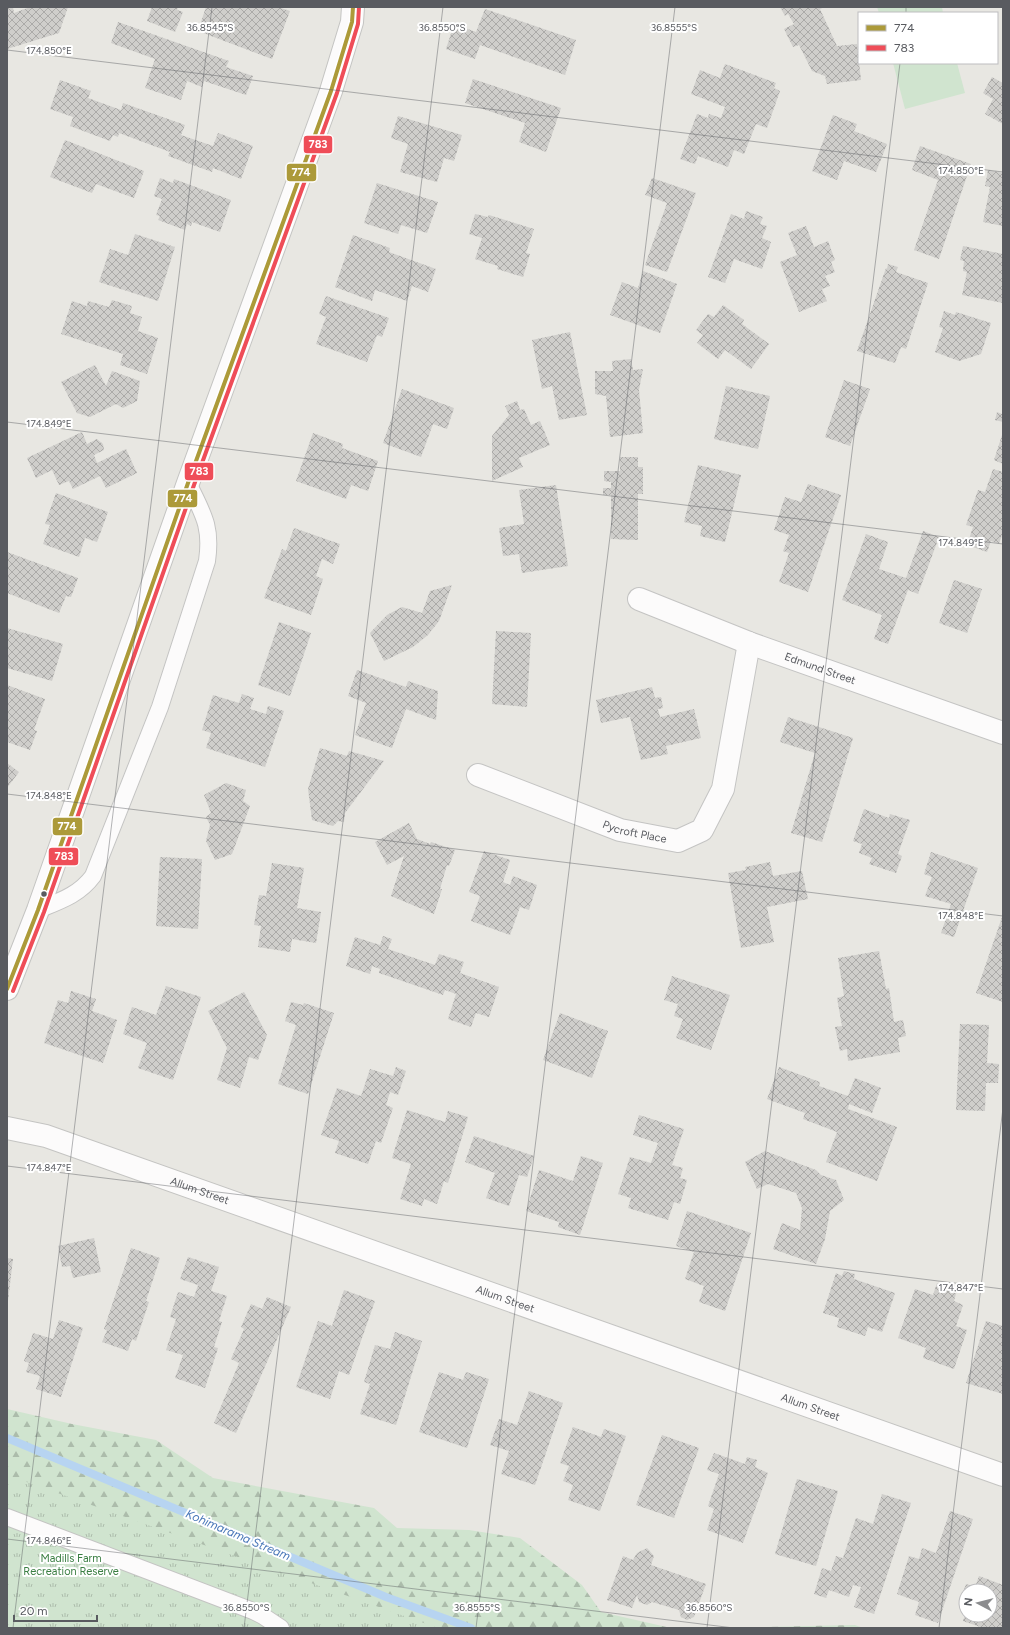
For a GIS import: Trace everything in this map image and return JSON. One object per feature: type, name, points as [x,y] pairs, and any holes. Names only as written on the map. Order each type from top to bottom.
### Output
[{"type":"street","points":[[7,989],[38,910],[188,483],[331,90],[352,22],[353,7]]},
{"type":"street","name":"Edmund Street","points":[[639,599],[749,643],[1003,733]]},
{"type":"street","name":"Pycroft Place","points":[[478,775],[620,830],[678,840],[702,830],[722,789],[749,643]]},
{"type":"street","name":"Allum Street","points":[[7,1128],[53,1138],[1003,1475]]},
{"type":"lane","points":[[38,910],[68,898],[86,885],[93,876],[162,701],[206,562],[209,547],[208,531],[204,516],[188,483]]},
{"type":"lane","points":[[7,1517],[253,1611],[281,1628]]},
{"type":"green space","points":[[877,7],[942,7],[943,12],[879,12]]},
{"type":"green space","points":[[893,64],[957,64],[965,93],[905,109]]},
{"type":"green space","points":[[7,1409],[72,1424],[156,1440],[213,1478],[374,1508],[397,1528],[469,1530],[520,1538],[582,1585],[601,1612],[671,1628],[380,1628],[7,1488]]},
{"type":"green space","name":"Madills Farm Recreation Reserve","points":[[7,1475],[438,1628],[7,1628]]},
{"type":"green space","points":[[855,1625],[863,1628],[760,1628],[763,1627]]},
{"type":"building","points":[[7,7],[13,7],[14,13],[30,7],[68,7],[59,33],[7,49]]},
{"type":"building","points":[[152,7],[178,7],[177,10],[183,12],[175,32],[147,21]]},
{"type":"building","points":[[206,7],[278,7],[290,11],[272,59],[198,31]]},
{"type":"building","points":[[780,7],[825,7],[820,9],[837,46],[857,44],[858,64],[859,64],[861,80],[827,84],[825,76],[812,71],[799,45],[793,47],[784,29],[794,24],[788,14],[785,16]]},
{"type":"building","points":[[485,9],[576,40],[565,75],[480,45],[475,59],[446,49],[454,24],[476,32]]},
{"type":"building","points":[[118,22],[229,61],[226,67],[253,76],[246,95],[204,81],[202,87],[187,81],[181,100],[145,88],[155,59],[111,43]]},
{"type":"building","points":[[725,64],[776,83],[774,88],[780,91],[767,128],[756,124],[744,154],[734,150],[728,167],[698,156],[695,164],[680,159],[697,114],[708,118],[709,114],[721,118],[725,107],[691,94],[700,70],[720,78]]},
{"type":"building","points":[[992,77],[1003,83],[1003,124],[985,114],[993,99],[983,93]]},
{"type":"building","points":[[473,79],[561,108],[546,152],[519,142],[525,123],[465,103]]},
{"type":"building","points":[[60,80],[91,91],[88,98],[121,110],[123,103],[185,125],[181,135],[213,146],[218,133],[253,146],[241,179],[213,168],[212,172],[168,156],[170,152],[119,133],[118,137],[113,135],[110,141],[70,126],[73,117],[50,109]]},
{"type":"building","points":[[833,115],[857,124],[854,131],[887,144],[876,172],[844,161],[837,180],[812,171]]},
{"type":"building","points":[[398,116],[462,135],[454,161],[444,158],[437,182],[400,172],[408,144],[391,138]]},
{"type":"building","points":[[65,140],[144,171],[134,198],[96,184],[92,193],[50,177]]},
{"type":"building","points":[[920,146],[971,164],[939,259],[914,250],[938,180],[912,170]]},
{"type":"building","points":[[988,170],[1003,173],[1003,226],[983,222],[990,187],[985,186]]},
{"type":"building","points":[[160,178],[173,183],[174,179],[231,200],[220,232],[192,222],[191,226],[187,224],[185,230],[158,220],[160,216],[156,215],[162,199],[154,196]]},
{"type":"building","points":[[652,178],[696,193],[667,272],[645,265],[667,203],[645,195]]},
{"type":"building","points":[[377,183],[438,202],[427,233],[401,225],[398,234],[364,223]]},
{"type":"building","points":[[746,211],[763,217],[760,224],[767,226],[762,238],[771,242],[762,269],[734,259],[725,283],[708,277],[731,214],[744,219]]},
{"type":"building","points":[[475,214],[488,217],[489,215],[534,229],[526,253],[530,254],[523,277],[497,269],[498,266],[475,259],[482,238],[469,234]]},
{"type":"building","points":[[806,226],[814,247],[828,241],[835,260],[831,262],[835,272],[825,276],[830,286],[822,289],[827,301],[799,312],[780,262],[797,255],[788,233]]},
{"type":"building","points":[[135,234],[175,247],[158,301],[99,282],[110,249],[128,255]]},
{"type":"building","points":[[353,235],[390,248],[389,252],[436,269],[428,292],[412,286],[407,301],[375,290],[372,301],[335,287]]},
{"type":"building","points":[[963,246],[1003,254],[1003,303],[962,295],[967,272],[963,271],[964,261],[960,260]]},
{"type":"building","points":[[888,264],[898,267],[896,272],[928,283],[906,349],[901,347],[895,363],[857,351]]},
{"type":"building","points":[[643,271],[677,284],[660,333],[610,315],[622,282],[638,288]]},
{"type":"building","points":[[326,296],[389,318],[382,337],[377,335],[367,362],[316,344],[326,317],[319,314]]},
{"type":"building","points":[[112,300],[132,306],[130,313],[142,317],[138,331],[158,338],[147,374],[120,365],[123,354],[61,334],[72,301],[87,306],[88,301],[109,307]]},
{"type":"building","points":[[723,305],[744,320],[742,324],[769,344],[751,369],[725,350],[718,359],[697,343],[703,335],[696,330],[708,314],[714,317]]},
{"type":"building","points":[[944,311],[955,315],[956,312],[991,323],[981,354],[959,361],[935,352],[943,328],[939,327]]},
{"type":"building","points":[[570,332],[587,415],[559,420],[552,386],[542,389],[532,340]]},
{"type":"building","points":[[631,359],[633,370],[643,369],[639,390],[643,433],[610,437],[606,396],[595,394],[595,371],[613,371],[612,361]]},
{"type":"building","points":[[95,365],[106,386],[112,371],[140,381],[137,401],[123,408],[116,404],[90,417],[77,413],[61,382]]},
{"type":"building","points":[[844,380],[870,389],[850,446],[825,437]]},
{"type":"building","points":[[726,386],[770,396],[758,449],[714,439]]},
{"type":"building","points":[[402,389],[454,408],[447,429],[433,424],[421,457],[383,443]]},
{"type":"building","points":[[517,401],[520,410],[524,409],[531,425],[540,421],[550,445],[519,458],[523,467],[492,481],[492,436],[509,415],[505,406]]},
{"type":"building","points":[[1003,411],[1003,422],[995,420],[997,412],[1002,414]]},
{"type":"building","points":[[82,432],[87,444],[97,439],[103,444],[104,450],[94,455],[97,463],[126,449],[137,473],[106,488],[100,476],[73,489],[69,481],[59,485],[52,470],[36,478],[27,458]]},
{"type":"building","points":[[1003,432],[1003,464],[994,460]]},
{"type":"building","points":[[313,433],[343,444],[342,448],[378,461],[368,491],[351,485],[346,499],[296,481]]},
{"type":"building","points":[[620,457],[638,457],[638,467],[643,467],[643,494],[638,494],[638,540],[611,539],[611,495],[603,495],[603,488],[611,488],[611,482],[604,481],[604,471],[620,471]]},
{"type":"building","points":[[698,465],[741,475],[725,542],[700,536],[702,526],[684,522]]},
{"type":"building","points":[[993,469],[1003,472],[1003,532],[999,544],[991,541],[987,552],[967,545],[973,527],[966,525],[978,490],[985,492]]},
{"type":"building","points":[[808,484],[841,495],[808,592],[779,582],[789,553],[783,551],[789,535],[774,530],[785,497],[801,502]]},
{"type":"building","points":[[556,485],[568,566],[522,573],[519,554],[503,556],[499,528],[524,524],[519,490]]},
{"type":"building","points":[[56,493],[108,512],[97,542],[85,538],[79,557],[43,544],[50,525],[45,524]]},
{"type":"building","points":[[294,528],[340,544],[333,564],[322,559],[316,576],[323,579],[311,615],[264,598],[282,549],[286,551]]},
{"type":"building","points":[[923,531],[939,537],[918,594],[908,590],[888,644],[874,639],[882,615],[842,600],[866,534],[888,542],[879,569],[906,578]]},
{"type":"building","points":[[7,552],[78,578],[71,597],[66,596],[59,613],[7,593]]},
{"type":"building","points":[[954,580],[982,589],[967,633],[939,623]]},
{"type":"building","points":[[452,585],[439,621],[428,635],[413,647],[384,661],[370,633],[387,615],[402,607],[422,613],[430,591]]},
{"type":"building","points":[[279,622],[311,633],[290,696],[258,685]]},
{"type":"building","points":[[7,628],[63,644],[52,681],[7,668]]},
{"type":"building","points":[[496,631],[531,633],[527,707],[492,704]]},
{"type":"building","points":[[357,670],[406,687],[408,681],[438,691],[436,720],[406,709],[392,748],[355,735],[366,703],[348,696]]},
{"type":"building","points":[[7,685],[45,699],[34,730],[37,731],[30,750],[7,742]]},
{"type":"building","points":[[652,687],[655,698],[661,697],[663,708],[658,709],[660,717],[694,709],[701,738],[666,746],[668,754],[641,760],[630,717],[601,723],[596,700]]},
{"type":"building","points":[[242,694],[254,698],[250,709],[266,714],[268,706],[284,711],[265,767],[206,748],[211,733],[202,730],[213,695],[239,703]]},
{"type":"building","points":[[788,717],[853,738],[822,842],[791,833],[815,753],[780,742]]},
{"type":"building","points":[[320,748],[347,756],[349,751],[384,761],[345,813],[344,822],[338,821],[333,826],[312,820],[308,789]]},
{"type":"building","points":[[7,763],[19,772],[7,788]]},
{"type":"building","points":[[226,783],[246,790],[243,801],[250,806],[232,854],[215,860],[206,841],[210,825],[206,817],[211,813],[204,795]]},
{"type":"building","points":[[864,809],[889,818],[890,814],[910,820],[898,854],[902,856],[896,873],[869,864],[872,858],[859,853],[862,844],[853,841]]},
{"type":"building","points":[[409,823],[417,839],[455,850],[449,866],[447,865],[440,889],[442,889],[434,914],[391,896],[404,856],[387,865],[375,842]]},
{"type":"building","points":[[484,851],[510,860],[503,882],[510,885],[513,876],[537,885],[529,910],[520,907],[510,935],[471,921],[480,896],[469,892]]},
{"type":"building","points":[[931,852],[978,868],[954,937],[941,933],[951,904],[925,896],[932,877],[924,874]]},
{"type":"building","points":[[160,857],[202,859],[198,929],[156,926]]},
{"type":"building","points":[[770,862],[773,876],[802,871],[808,899],[767,907],[774,942],[741,948],[728,873],[746,870],[745,867]]},
{"type":"building","points":[[272,863],[304,868],[297,908],[321,912],[316,943],[292,939],[290,952],[258,947],[261,926],[254,925],[259,895],[266,896]]},
{"type":"building","points":[[1003,914],[1003,1002],[976,993]]},
{"type":"building","points":[[383,936],[392,939],[388,949],[435,965],[439,954],[464,962],[460,973],[499,987],[489,1017],[476,1013],[471,1027],[448,1019],[456,994],[445,990],[443,995],[379,973],[380,969],[372,966],[370,974],[346,966],[355,937],[380,945]]},
{"type":"building","points":[[879,951],[886,989],[889,988],[894,1022],[903,1020],[906,1036],[898,1038],[900,1052],[848,1061],[847,1049],[840,1051],[835,1027],[842,1026],[837,998],[844,996],[838,958]]},
{"type":"building","points":[[672,976],[730,995],[711,1050],[676,1038],[683,1019],[674,1016],[678,1004],[664,1000]]},
{"type":"building","points":[[166,986],[201,997],[173,1080],[138,1068],[147,1043],[123,1034],[132,1007],[156,1015]]},
{"type":"building","points":[[71,991],[96,999],[92,1011],[117,1020],[103,1063],[44,1043],[58,1000],[68,1003]]},
{"type":"building","points":[[244,992],[267,1035],[258,1060],[249,1057],[240,1088],[217,1080],[227,1048],[208,1011]]},
{"type":"building","points":[[291,1002],[303,1005],[304,1003],[334,1013],[308,1094],[278,1084],[296,1025],[285,1021]]},
{"type":"building","points":[[560,1013],[608,1031],[592,1078],[543,1060]]},
{"type":"building","points":[[960,1024],[989,1025],[987,1063],[999,1064],[998,1083],[986,1083],[985,1111],[956,1110]]},
{"type":"building","points":[[396,1067],[406,1071],[398,1095],[390,1092],[386,1105],[393,1108],[381,1143],[376,1141],[368,1164],[335,1153],[339,1141],[321,1135],[337,1088],[361,1096],[370,1069],[393,1076]]},
{"type":"building","points":[[779,1067],[820,1082],[819,1086],[848,1096],[855,1078],[881,1088],[872,1113],[849,1104],[848,1109],[897,1127],[877,1181],[826,1162],[837,1132],[803,1119],[805,1113],[767,1099]]},
{"type":"building","points":[[407,1110],[445,1122],[448,1111],[468,1117],[448,1183],[444,1181],[437,1204],[424,1199],[422,1206],[400,1199],[411,1164],[392,1158]]},
{"type":"building","points":[[639,1115],[684,1129],[672,1165],[683,1168],[680,1178],[687,1180],[680,1204],[674,1202],[668,1220],[628,1208],[631,1198],[618,1194],[630,1157],[651,1163],[658,1143],[633,1135]]},
{"type":"building","points":[[474,1136],[534,1156],[527,1177],[519,1175],[509,1206],[486,1198],[495,1173],[465,1162]]},
{"type":"building","points":[[765,1151],[816,1170],[821,1175],[836,1180],[844,1200],[830,1211],[825,1239],[816,1264],[773,1249],[782,1223],[800,1230],[802,1208],[796,1193],[768,1184],[757,1189],[745,1162]]},
{"type":"building","points":[[581,1156],[603,1163],[580,1235],[558,1227],[559,1222],[526,1211],[539,1170],[573,1181]]},
{"type":"building","points":[[687,1211],[751,1233],[725,1311],[699,1302],[704,1286],[685,1279],[694,1252],[676,1246]]},
{"type":"building","points":[[94,1238],[101,1272],[73,1278],[70,1266],[62,1267],[58,1246]]},
{"type":"building","points":[[131,1248],[160,1258],[146,1301],[149,1302],[136,1341],[132,1339],[128,1351],[102,1342],[107,1330],[104,1329]]},
{"type":"building","points":[[188,1257],[219,1267],[211,1291],[227,1296],[219,1321],[222,1322],[214,1347],[218,1348],[205,1388],[175,1378],[183,1355],[166,1350],[176,1319],[170,1317],[178,1292],[194,1297],[198,1285],[180,1279]]},
{"type":"building","points":[[7,1258],[13,1259],[8,1301],[7,1301]]},
{"type":"building","points":[[844,1271],[855,1274],[854,1279],[895,1293],[882,1332],[868,1327],[865,1336],[837,1327],[839,1318],[823,1313],[836,1273],[842,1276]]},
{"type":"building","points":[[937,1283],[957,1290],[954,1301],[963,1305],[956,1326],[967,1330],[954,1369],[923,1358],[926,1348],[898,1338],[915,1289],[933,1295]]},
{"type":"building","points":[[344,1290],[375,1301],[349,1375],[339,1371],[330,1399],[296,1387],[318,1321],[332,1326]]},
{"type":"building","points":[[267,1297],[291,1307],[236,1433],[214,1423],[239,1363],[231,1359],[244,1329],[241,1327],[251,1304],[262,1309]]},
{"type":"building","points":[[59,1320],[83,1328],[61,1397],[36,1389],[40,1376],[26,1372],[29,1363],[24,1361],[33,1333],[53,1339]]},
{"type":"building","points":[[986,1321],[1003,1326],[1003,1394],[966,1383]]},
{"type":"building","points":[[395,1332],[422,1341],[396,1425],[360,1414],[370,1384],[364,1382],[375,1345],[390,1349]]},
{"type":"building","points":[[439,1372],[463,1380],[466,1372],[489,1379],[467,1448],[419,1432]]},
{"type":"building","points":[[529,1391],[563,1403],[535,1485],[501,1474],[509,1451],[490,1445],[499,1419],[517,1425]]},
{"type":"building","points":[[573,1427],[601,1437],[604,1429],[626,1436],[600,1511],[568,1500],[573,1485],[563,1481],[569,1466],[560,1463]]},
{"type":"building","points":[[662,1435],[699,1448],[674,1518],[636,1505]]},
{"type":"building","points":[[714,1453],[745,1464],[747,1457],[757,1460],[755,1467],[768,1473],[743,1543],[707,1530],[714,1509],[708,1506],[719,1474],[707,1470]]},
{"type":"building","points":[[797,1479],[838,1491],[816,1566],[775,1554]]},
{"type":"building","points":[[882,1494],[911,1503],[874,1614],[854,1607],[861,1587],[853,1585],[849,1597],[829,1590],[826,1598],[814,1594],[822,1568],[831,1571],[836,1556],[843,1558],[856,1518],[873,1524]]},
{"type":"building","points":[[950,1511],[973,1519],[938,1623],[915,1615],[919,1602],[897,1594],[909,1556],[919,1559],[922,1548],[936,1553]]},
{"type":"building","points":[[647,1548],[654,1556],[651,1565],[706,1584],[694,1617],[687,1620],[681,1617],[679,1610],[652,1602],[647,1605],[639,1602],[637,1595],[632,1608],[607,1600],[623,1556],[633,1560],[637,1553]]},
{"type":"building","points":[[979,1576],[998,1583],[976,1583]]},
{"type":"building","points":[[998,1583],[1003,1585],[1003,1628],[983,1628],[969,1623],[998,1623]]},
{"type":"waterway","name":"Kohimarama Stream","points":[[7,1438],[386,1597],[471,1628]]},
{"type":"transit line","name":"774","points":[[7,989],[38,910],[188,483],[331,91],[352,22],[353,7]]},
{"type":"transit line","name":"783","points":[[13,991],[44,912],[194,485],[337,93],[358,24],[359,7]]}]
